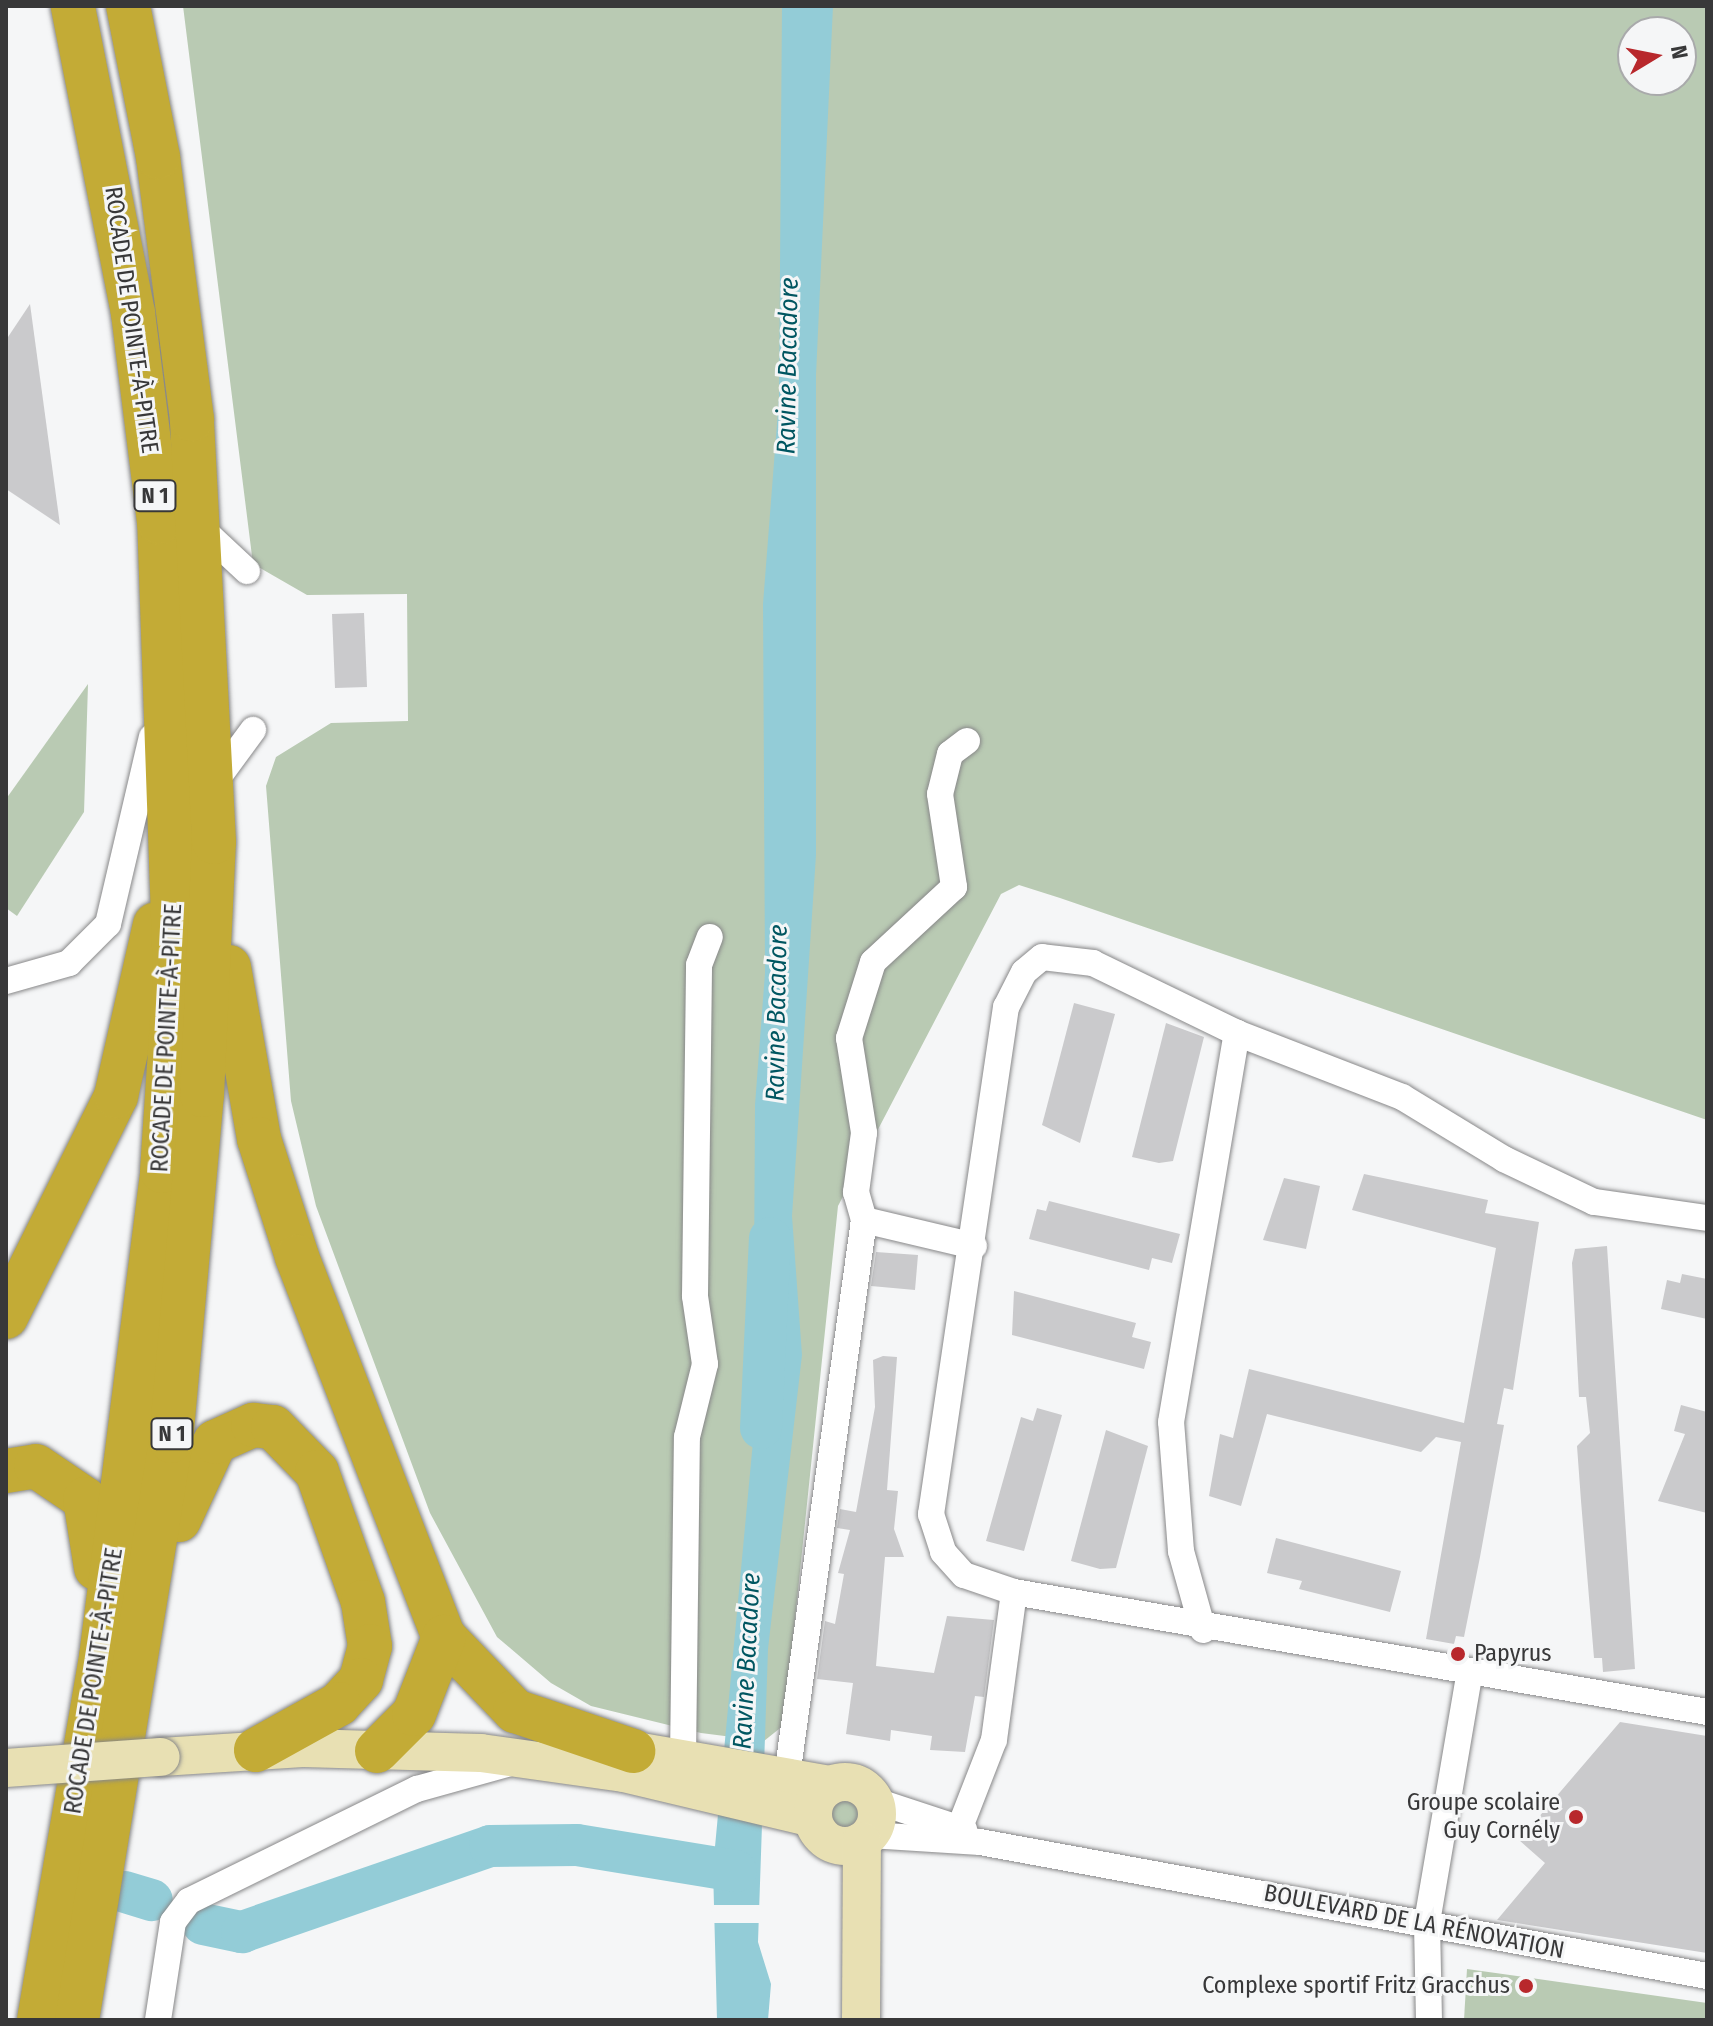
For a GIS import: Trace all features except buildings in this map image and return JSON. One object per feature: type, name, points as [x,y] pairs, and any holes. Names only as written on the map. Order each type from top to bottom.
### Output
[{"type":"highway","name":"ROCADE DE POINTE-À-PITRE","points":[[73,6],[133,313],[166,650],[175,975],[162,1171],[117,1668],[77,2020]]},
{"type":"highway","name":"ROCADE DE POINTE-À-PITRE","points":[[39,2020],[171,1441],[202,1095],[214,842],[214,783],[201,528],[158,157],[128,6]]},
{"type":"highway","points":[[6,1317],[116,1096],[172,819]]},
{"type":"highway","points":[[214,842],[238,1044],[259,1139],[297,1257],[444,1637],[515,1711],[633,1751]]},
{"type":"highway","points":[[117,1668],[202,1458],[233,1430],[273,1427],[317,1472],[363,1602],[370,1646],[361,1680],[339,1704],[256,1750]]},
{"type":"highway","points":[[6,1471],[36,1466],[57,1474],[85,1499],[95,1534],[92,1621],[117,1668]]},
{"type":"highway","points":[[389,1742],[431,1683],[444,1637]]},
{"type":"main road","name":"BOULEVARD DE LA RÉNOVATION","points":[[6,1768],[389,1742],[491,1730],[633,1751],[831,1810]]},
{"type":"main road","name":"BOULEVARD DE LA RÉNOVATION","points":[[389,1742],[528,1758],[697,1771]]},
{"type":"main road","points":[[831,1810],[862,1885],[861,2020]]},
{"type":"street","points":[[201,528],[247,571]]},
{"type":"street","points":[[6,981],[76,959],[108,924],[142,795],[166,650]]},
{"type":"street","points":[[214,783],[253,730]]},
{"type":"street","points":[[831,1810],[864,1220],[856,1192],[863,1120],[849,1028],[873,962],[954,887],[940,794],[950,754],[967,741]]},
{"type":"street","points":[[697,1771],[687,1437],[705,1364],[695,1296],[699,965],[710,937]]},
{"type":"street","points":[[1707,1218],[1594,1202],[1504,1159],[1402,1097],[1237,1033],[1093,963],[1042,957],[1024,972],[1006,1007],[974,1246],[931,1514],[943,1552],[964,1575],[1014,1592],[1203,1630],[1707,1712]]},
{"type":"street","points":[[1203,1630],[1181,1551],[1171,1422],[1237,1033]]},
{"type":"street","points":[[864,1220],[974,1246]]},
{"type":"street","points":[[970,1834],[994,1740],[1014,1592]]},
{"type":"street","points":[[1429,2020],[1427,1922],[1469,1675]]},
{"type":"street","points":[[158,2020],[169,1938],[189,1901],[417,1789],[528,1758]]},
{"type":"street","name":"BOULEVARD DE LA RÉNOVATION","points":[[831,1810],[1427,1922],[1473,1938],[1707,1976]]},
{"type":"green space","points":[[183,6],[1707,6],[1707,1120],[1060,898],[1019,885],[1001,894],[838,1206],[784,1725],[764,1741],[701,1733],[591,1706],[551,1683],[497,1637],[430,1513],[316,1206],[291,1101],[266,786],[276,757],[331,723],[408,721],[407,594],[307,595],[253,564]]},
{"type":"green space","points":[[88,684],[84,812],[17,916],[6,908],[6,799]]},
{"type":"green space","points":[[844,1794],[857,1799],[862,1812],[857,1825],[844,1830],[831,1825],[826,1812],[831,1799]]},
{"type":"green space","name":"Complexe sportif Fritz Gracchus","points":[[1467,1969],[1707,2003],[1707,2020],[1464,2020]]},
{"type":"water","points":[[782,6],[833,6],[816,375],[816,855],[792,1216],[802,1355],[768,1649],[758,1942],[771,1984],[768,2020],[717,2020],[713,1868],[767,1292],[754,1279],[755,1105],[765,973],[763,604],[779,398]]},
{"type":"pier","points":[[710,1905],[763,1905],[762,1923],[713,1923]]},
{"type":"waterway","name":"Ravine Bacadore","points":[[761,1428],[770,1238]]},
{"type":"waterway","points":[[203,1924],[242,1932],[490,1846],[577,1845],[736,1871]]},
{"type":"waterway","points":[[125,1892],[152,1900]]},
{"type":"place","name":"Papyrus","points":[[1458,1654]]},
{"type":"place","name":"Groupe scolaire Guy Cornély","points":[[1576,1817]]},
{"type":"place","name":"Complexe sportif Fritz Gracchus","points":[[1526,1986]]}]
